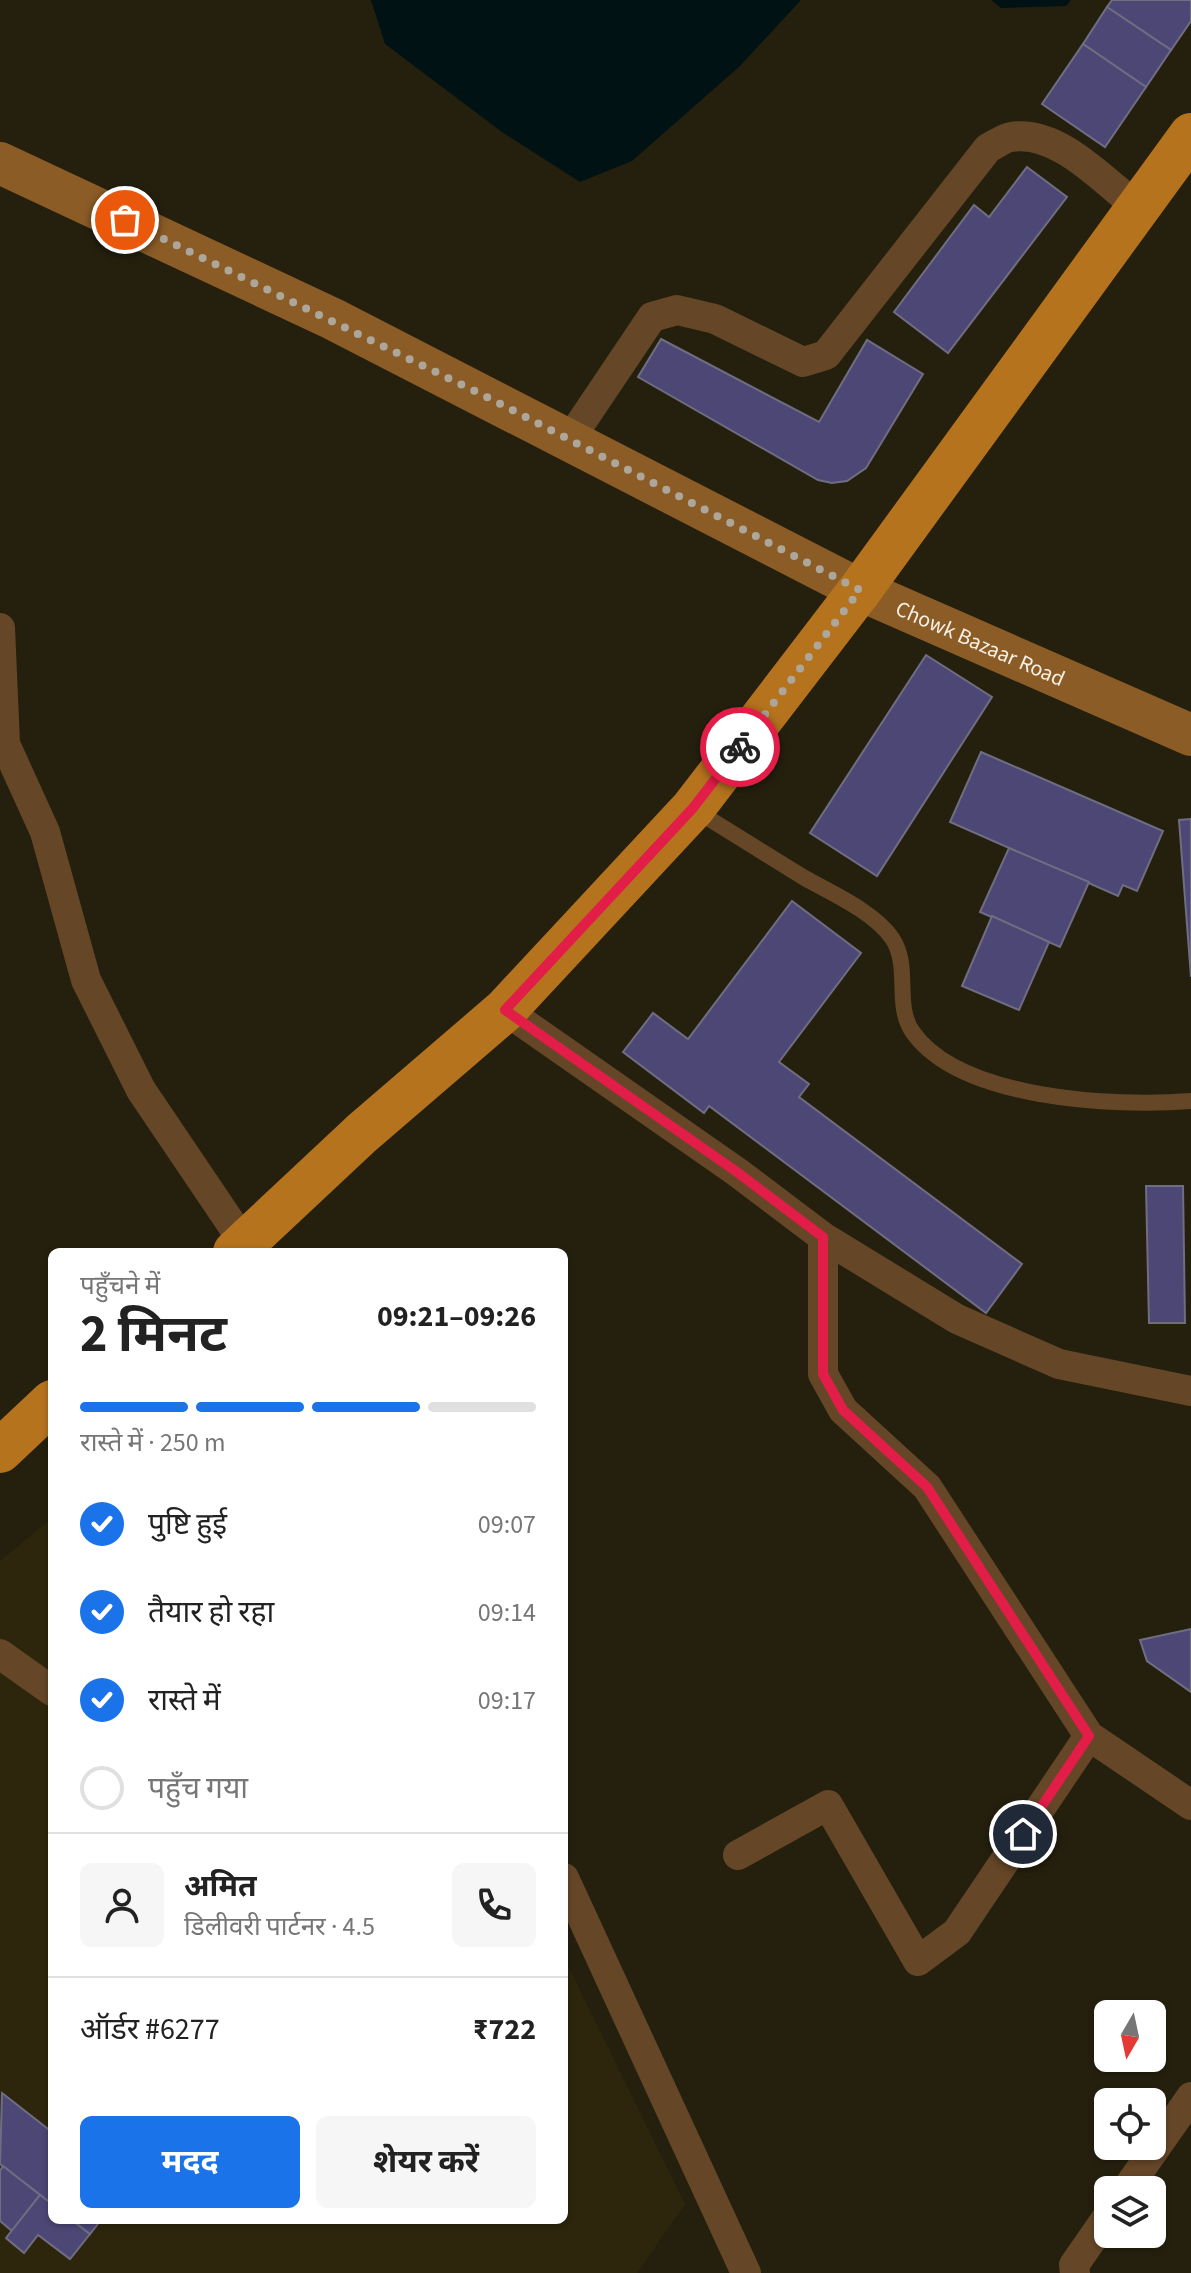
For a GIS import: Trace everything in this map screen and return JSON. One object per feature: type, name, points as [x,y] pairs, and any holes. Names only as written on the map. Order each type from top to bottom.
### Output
[{"type":"highway","points":[[240,1248],[362,1133],[505,1010],[693,808],[860,590],[1136,206],[1191,135]]},
{"type":"highway","points":[[0,1451],[48,1406]]},
{"type":"main road","name":"Chowk Bazaar Road","points":[[0,163],[333,319],[860,590],[1191,735]]},
{"type":"street","points":[[570,439],[652,317],[677,310],[715,319],[803,362],[826,355],[988,148],[1011,137],[1033,139],[1062,148],[1136,206]]},
{"type":"street","points":[[0,628],[5,744],[45,832],[86,980],[141,1090],[240,1248]]},
{"type":"street","points":[[505,1010],[737,1172],[823,1237],[957,1319],[1059,1364],[1191,1391]]},
{"type":"street","points":[[823,1237],[823,1374],[843,1410],[927,1487],[1089,1736],[1191,1805]]},
{"type":"street","points":[[0,1654],[48,1688]]},
{"type":"street","points":[[738,1855],[828,1805],[918,1961],[957,1932],[1089,1736]]},
{"type":"street","points":[[568,1887],[741,2270]]},
{"type":"street","points":[[1136,2176],[1191,2097]]},
{"type":"street","points":[[1075,2273],[1074,2265],[1094,2236]]},
{"type":"lane","points":[[693,808],[860,911],[892,937],[903,961],[903,995],[910,1029],[927,1049],[961,1071],[1021,1090],[1050,1094],[1137,1102],[1191,1101]]},
{"type":"shaded area","points":[[371,0],[801,0],[740,66],[632,161],[580,182],[502,132],[385,44]]},
{"type":"shaded area","points":[[991,0],[1071,0],[1066,6],[1001,8]]},
{"type":"shaded area","points":[[48,1521],[48,2224],[568,2224],[568,1966],[685,2204],[637,2273],[0,2273],[0,1561]]},
{"type":"building","points":[[1112,0],[1191,0],[1191,21],[1171,50],[1107,7]]},
{"type":"building","points":[[1107,7],[1171,50],[1146,87],[1083,44]]},
{"type":"building","points":[[1083,44],[1146,87],[1105,147],[1042,104]]},
{"type":"building","points":[[1027,167],[1067,197],[948,353],[894,312],[974,205],[989,217]]},
{"type":"building","points":[[661,339],[819,422],[867,340],[923,374],[866,468],[847,481],[832,483],[818,480],[638,377]]},
{"type":"building","points":[[926,655],[992,697],[877,876],[810,833]]},
{"type":"building","points":[[981,752],[1163,831],[1137,891],[1123,885],[1118,896],[950,822]]},
{"type":"building","points":[[1191,819],[1191,977],[1179,820]]},
{"type":"building","points":[[1009,848],[1089,882],[1060,947],[980,912]]},
{"type":"building","points":[[792,901],[861,953],[779,1062],[809,1084],[799,1097],[1022,1264],[986,1313],[709,1106],[704,1113],[623,1052],[653,1013],[688,1039]]},
{"type":"building","points":[[992,916],[1049,942],[1019,1010],[962,986]]},
{"type":"building","points":[[1146,1186],[1183,1186],[1185,1323],[1149,1323]]},
{"type":"building","points":[[1191,1629],[1191,1692],[1147,1661],[1140,1640]]},
{"type":"building","points":[[2,2093],[48,2129],[48,2201],[0,2164]]},
{"type":"building","points":[[3,2166],[40,2195],[12,2231],[0,2221],[0,2171]]},
{"type":"building","points":[[40,2195],[48,2201],[48,2224],[77,2224],[90,2234],[70,2259],[38,2235],[24,2253],[6,2238]]},
{"type":"building","points":[[77,2224],[98,2224],[90,2234]]},
{"type":"way so far","points":[[125,220],[333,319],[860,590],[740,747]]},
{"type":"route","points":[[740,747],[693,808],[505,1010],[737,1172],[823,1237],[823,1374],[843,1410],[927,1487],[1089,1736],[1023,1834]]}]
